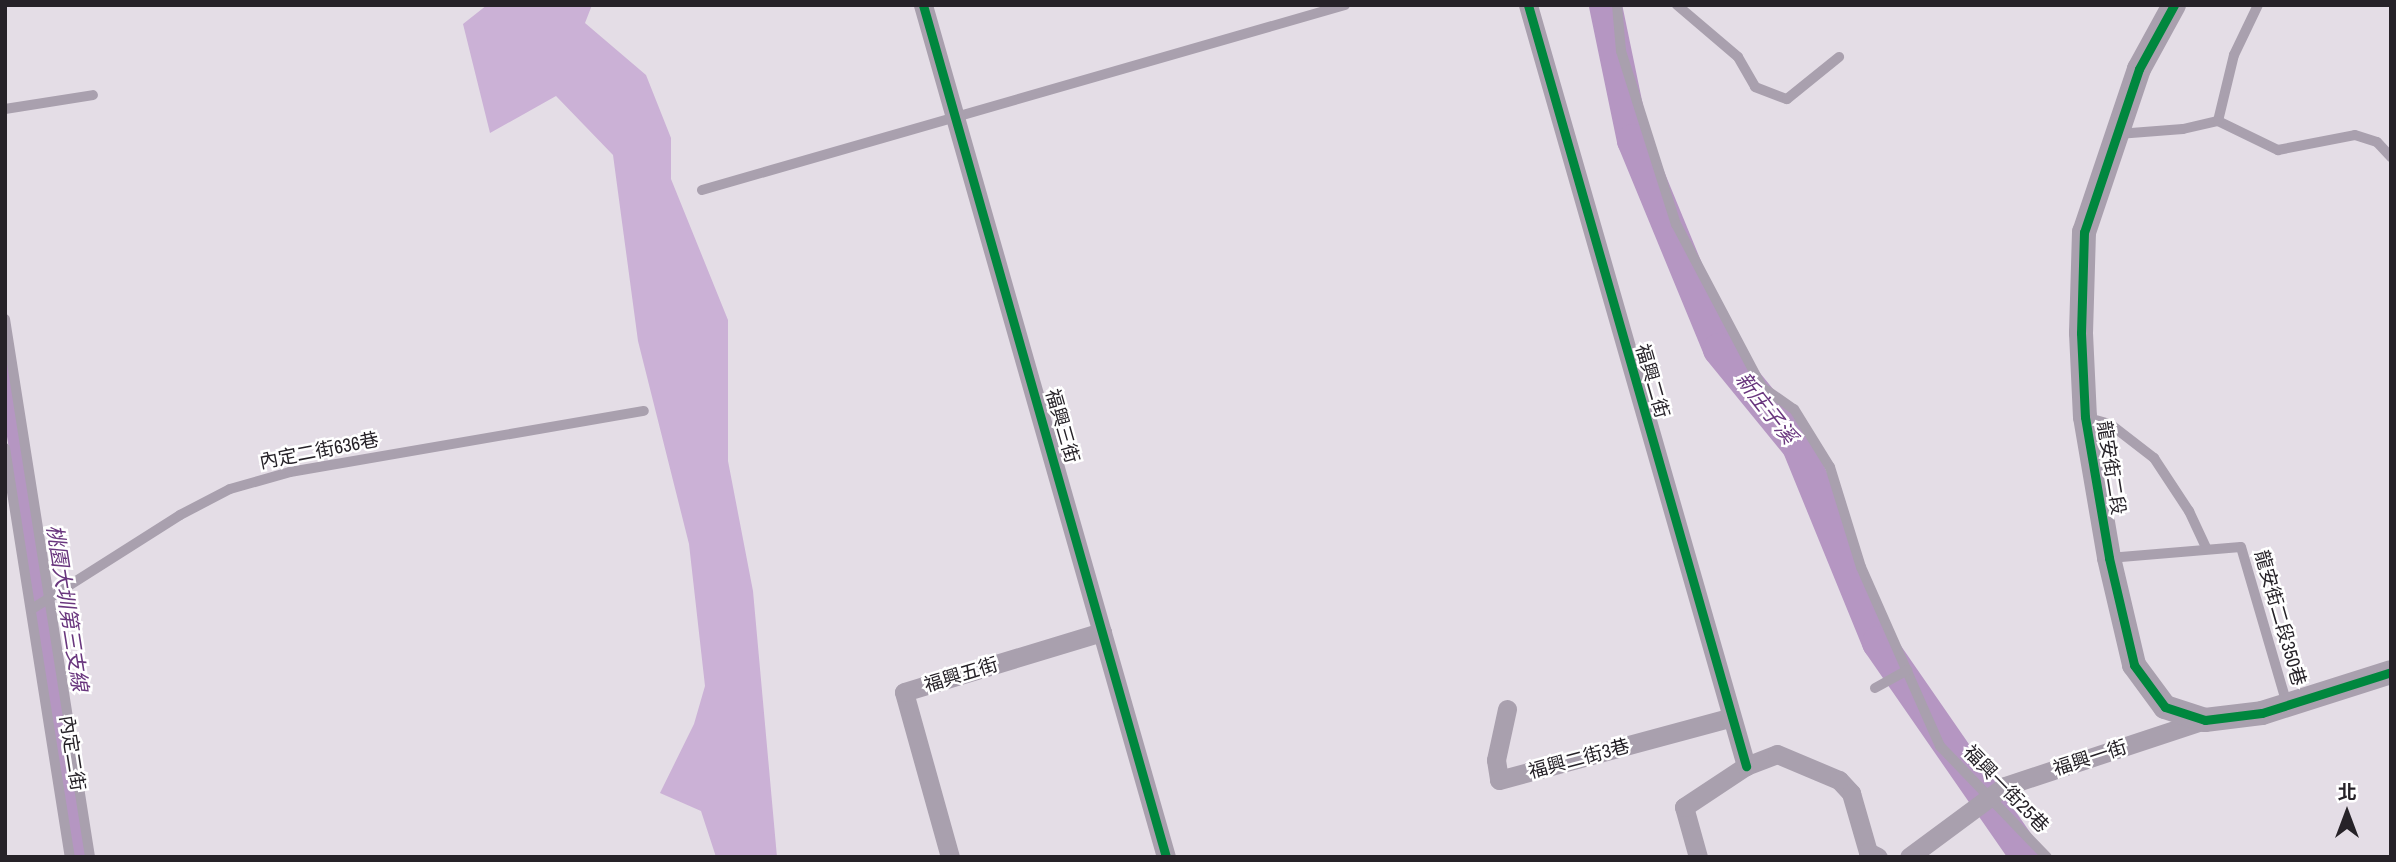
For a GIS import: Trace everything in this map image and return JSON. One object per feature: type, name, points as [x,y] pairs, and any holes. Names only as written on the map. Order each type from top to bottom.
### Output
[{"type":"street","name":"福興三街","points":[[923,5],[1166,857]]},
{"type":"street","name":"福興二街","points":[[1528,5],[1729,718],[1746,766]]},
{"type":"street","name":"龍安街二段","points":[[2174,5],[2139,69],[2114,134],[2084,232],[2081,333],[2085,417],[2109,558],[2134,665],[2165,707],[2205,720],[2287,705],[2391,672]]},
{"type":"street","name":"福興五街","points":[[950,857],[904,692],[1102,632]]},
{"type":"street","name":"福興二街3巷","points":[[1507,709],[1496,760],[1499,780],[1729,718]]},
{"type":"street","name":"福興一街","points":[[1909,857],[1959,816],[2005,786],[2205,720]]},
{"type":"street","points":[[1698,857],[1684,807],[1746,766],[1777,754],[1839,780],[1851,793],[1868,852],[1878,857]]},
{"type":"lane","points":[[702,190],[1345,5]]},
{"type":"lane","name":"福興一街25巷","points":[[1617,5],[1621,51],[1676,224],[1762,387],[1794,410],[1830,467],[1861,567],[1940,746],[1982,801],[2047,857]]},
{"type":"lane","points":[[1676,5],[1738,57],[1755,87],[1787,99],[1839,57]]},
{"type":"lane","points":[[2218,121],[2234,55],[2258,5]]},
{"type":"lane","points":[[5,109],[93,95]]},
{"type":"lane","points":[[2114,134],[2183,129],[2218,121],[2278,150],[2354,135],[2377,142],[2391,157]]},
{"type":"lane","points":[[6,324],[90,857]]},
{"type":"lane","name":"內定二街636巷","points":[[33,609],[180,515],[230,489],[290,471],[645,411]]},
{"type":"lane","points":[[2085,417],[2110,424],[2154,458],[2189,511],[2206,547]]},
{"type":"lane","name":"內定二街","points":[[5,448],[33,609],[70,857]]},
{"type":"lane","name":"龍安街二段350巷","points":[[2109,558],[2206,547],[2241,547],[2287,705]]},
{"type":"lane","points":[[1875,688],[1907,670]]},
{"type":"shaded area","points":[[487,5],[592,5],[585,23],[646,75],[671,138],[671,179],[728,320],[728,461],[753,591],[777,857],[716,857],[701,811],[660,793],[694,724],[705,686],[689,544],[638,341],[613,155],[556,96],[490,133],[463,24]]},
{"type":"waterway","name":"新庄子溪","points":[[1605,5],[1633,140],[1719,349],[1798,446],[1878,642],[2027,857]]},
{"type":"waterway","name":"桃園大圳第三支線","points":[[5,366],[83,857]]},
{"type":"cycle path","points":[[923,5],[1166,857]]},
{"type":"cycle path","points":[[1528,5],[1746,766]]},
{"type":"cycle path","points":[[2174,5],[2139,69],[2084,232],[2081,333],[2085,417],[2109,558],[2134,665],[2165,707],[2205,720],[2262,713],[2391,672]]}]
